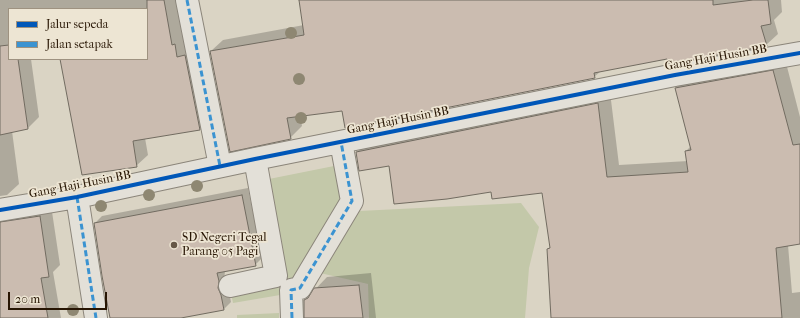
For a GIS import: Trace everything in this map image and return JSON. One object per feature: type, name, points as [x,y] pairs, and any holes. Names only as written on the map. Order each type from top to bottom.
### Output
[{"type":"street","points":[[187,0],[220,166]]},
{"type":"street","name":"Gang Haji Husin BB","points":[[0,210],[77,197],[255,159],[668,77],[800,53]]},
{"type":"street","points":[[292,318],[291,290],[300,288],[352,201],[341,142]]},
{"type":"street","points":[[230,286],[276,276],[255,159]]},
{"type":"street","points":[[77,197],[96,318]]},
{"type":"green space","points":[[339,165],[345,204],[286,294],[233,303],[230,288],[285,278],[269,179]]},
{"type":"green space","points":[[521,203],[539,227],[529,268],[525,318],[369,318],[368,284],[320,273],[359,211]]},
{"type":"green space","points":[[279,313],[279,318],[237,318],[237,315]]},
{"type":"building","points":[[147,0],[164,0],[172,45],[175,44],[177,57],[185,55],[200,130],[133,141],[137,167],[82,175],[60,60],[148,60]]},
{"type":"building","points":[[299,0],[713,0],[713,5],[753,0],[768,0],[771,24],[761,26],[767,46],[669,64],[667,59],[594,73],[595,78],[345,128],[342,111],[287,118],[291,139],[230,152],[210,51],[304,35]]},
{"type":"building","points":[[8,45],[8,60],[18,60],[28,129],[0,135],[0,46]]},
{"type":"building","points":[[773,70],[793,145],[800,144],[800,244],[776,248],[782,318],[551,318],[547,249],[550,248],[542,193],[492,199],[491,192],[447,199],[394,204],[389,166],[359,171],[356,152],[598,103],[607,177],[688,172],[685,151],[691,150],[675,88]]},
{"type":"building","name":"SD Negeri Tegal Parang 05 Pagi","points":[[242,195],[256,266],[217,273],[219,281],[218,288],[224,310],[181,318],[110,318],[94,223]]},
{"type":"building","points":[[40,216],[49,277],[41,278],[48,318],[0,318],[0,222]]},
{"type":"building","points":[[359,285],[363,318],[304,318],[304,300],[308,298],[314,288]]},
{"type":"marked path","points":[[187,0],[220,166]]},
{"type":"marked path","points":[[292,318],[291,290],[300,288],[352,201],[341,142]]},
{"type":"marked path","points":[[77,197],[96,318]]},
{"type":"cycle path","points":[[0,210],[77,197],[255,159],[675,75],[800,53]]},
{"type":"place","name":"SD Negeri Tegal Parang 05 Pagi","points":[[174,245]]}]
